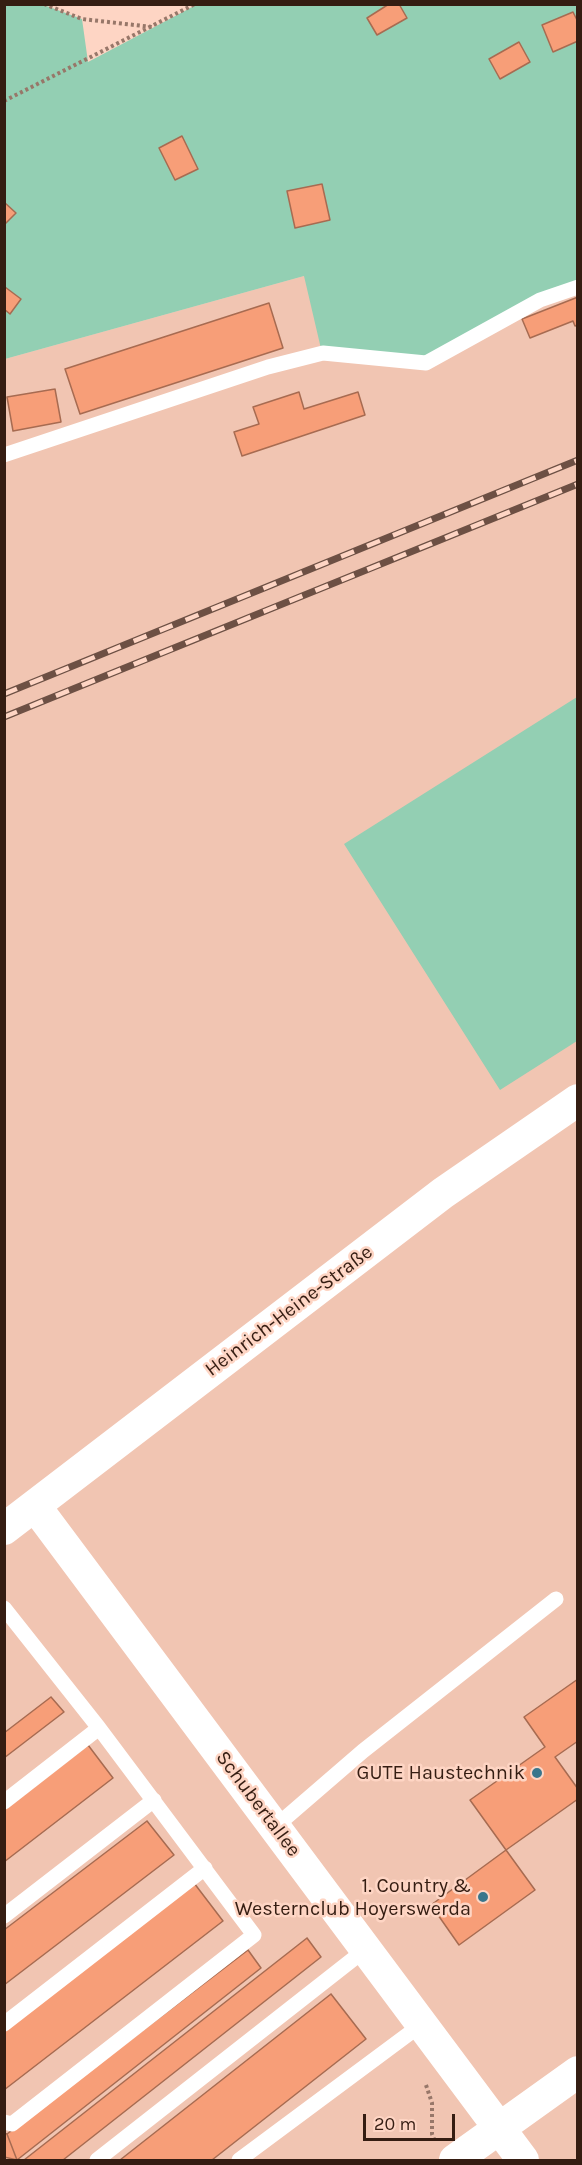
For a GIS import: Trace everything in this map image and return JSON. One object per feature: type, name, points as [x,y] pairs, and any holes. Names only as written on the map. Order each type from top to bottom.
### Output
[{"type":"street","name":"Heinrich-Heine-Straße","points":[[4,1529],[443,1193],[578,1100]]},
{"type":"street","name":"Schubertallee","points":[[35,1506],[522,2160]]},
{"type":"street","points":[[455,2160],[578,2072]]},
{"type":"lane","points":[[4,455],[268,367],[323,353],[426,363],[540,300],[578,287]]},
{"type":"lane","points":[[275,1827],[363,1751],[556,1599]]},
{"type":"lane","points":[[4,1608],[99,1728],[254,1935],[12,2124],[4,2122]]},
{"type":"lane","points":[[4,1802],[99,1728]]},
{"type":"lane","points":[[4,1916],[154,1800]]},
{"type":"lane","points":[[4,2024],[205,1868]]},
{"type":"lane","points":[[97,2160],[366,1949]]},
{"type":"lane","points":[[239,2160],[422,2024]]},
{"type":"path","points":[[44,4],[82,19],[152,27]]},
{"type":"path","points":[[4,100],[195,4]]},
{"type":"shaded area","points":[[304,276],[577,287],[577,2160],[5,2160],[5,359]]},
{"type":"green space","points":[[5,5],[44,5],[82,19],[88,62],[196,5],[577,5],[577,287],[426,363],[322,353],[304,276],[5,359]]},
{"type":"green space","points":[[577,697],[577,1041],[500,1090],[344,844]]},
{"type":"building","points":[[389,4],[399,4],[407,18],[377,35],[367,18]]},
{"type":"building","points":[[573,12],[578,22],[578,41],[553,52],[542,25]]},
{"type":"building","points":[[519,42],[530,62],[500,79],[489,59]]},
{"type":"building","points":[[182,136],[198,169],[175,180],[159,148]]},
{"type":"building","points":[[322,184],[330,220],[295,228],[287,191]]},
{"type":"building","points":[[4,202],[16,213],[4,225]]},
{"type":"building","points":[[5,287],[21,299],[10,314],[4,309]]},
{"type":"building","points":[[578,297],[578,325],[575,326],[573,321],[530,338],[522,319]]},
{"type":"building","points":[[269,303],[283,348],[80,414],[65,369]]},
{"type":"building","points":[[55,389],[61,422],[13,431],[7,397]]},
{"type":"building","points":[[299,392],[304,409],[358,392],[365,415],[242,456],[234,432],[259,424],[253,407]]},
{"type":"building","name":"GUTE Haustechnik","points":[[578,1679],[578,1741],[555,1757],[578,1789],[578,1799],[506,1850],[470,1800],[545,1747],[524,1717]]},
{"type":"building","points":[[51,1697],[64,1712],[4,1758],[4,1733]]},
{"type":"building","points":[[88,1745],[113,1778],[4,1862],[4,1810]]},
{"type":"building","points":[[147,1821],[174,1855],[4,1985],[4,1930]]},
{"type":"building","name":"1. Country & Westernclub Hoyerswerda","points":[[506,1850],[535,1890],[459,1945],[431,1905]]},
{"type":"building","points":[[194,1883],[223,1921],[4,2090],[4,2030]]},
{"type":"building","points":[[307,1938],[321,1957],[63,2160],[24,2160]]},
{"type":"building","points":[[248,1950],[261,1968],[17,2160],[7,2134]]},
{"type":"building","points":[[331,1994],[366,2039],[212,2160],[120,2160]]},
{"type":"building","points":[[4,2133],[7,2134],[17,2160],[4,2157]]},
{"type":"railway","points":[[4,694],[578,460]]},
{"type":"railway","points":[[4,717],[578,484]]},
{"type":"place","name":"GUTE Haustechnik","points":[[537,1773]]},
{"type":"place","name":"1. Country & Westernclub Hoyerswerda","points":[[483,1897]]}]
